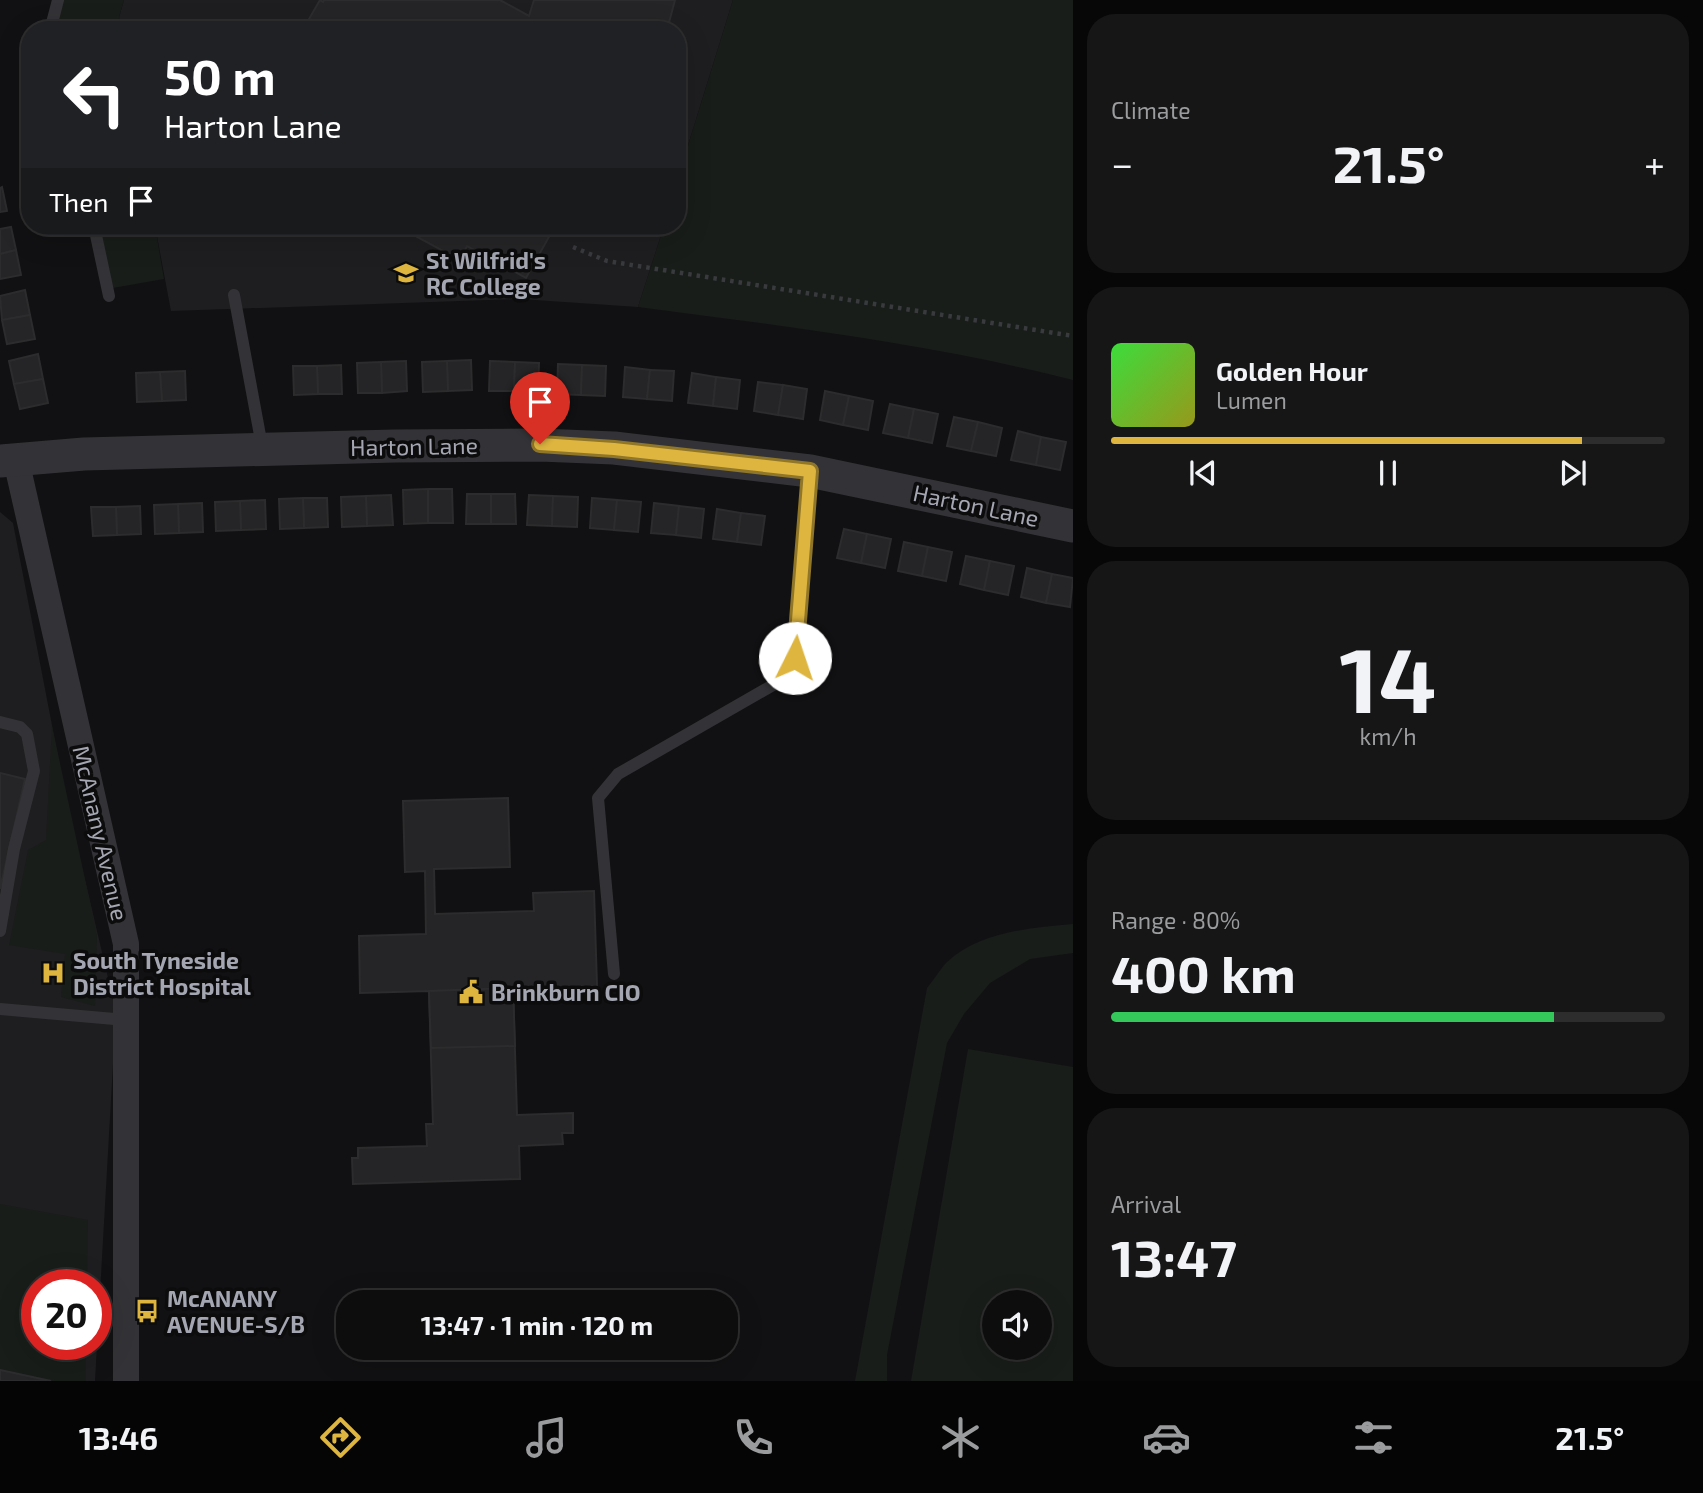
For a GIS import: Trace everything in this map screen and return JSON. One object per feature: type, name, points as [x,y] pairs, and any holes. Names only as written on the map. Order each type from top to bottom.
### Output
[{"type":"street","name":"Harton Lane","points":[[8,460],[84,454],[540,444],[614,449],[810,471],[1073,526]]},
{"type":"street","name":"McAnany Avenue","points":[[8,460],[126,944],[126,1381]]},
{"type":"lane","points":[[53,21],[58,0]]},
{"type":"lane","points":[[96,235],[108,296]]},
{"type":"lane","points":[[234,295],[263,450]]},
{"type":"lane","points":[[614,974],[598,798],[618,774],[780,681],[795,658],[810,471]]},
{"type":"lane","points":[[0,722],[20,727],[27,734],[34,771],[15,849],[0,931]]},
{"type":"lane","points":[[0,1009],[126,1020]]},
{"type":"path","points":[[573,247],[607,261],[1073,336]]},
{"type":"shaded area","points":[[58,0],[124,0],[120,21],[55,21]]},
{"type":"shaded area","points":[[124,0],[733,0],[686,152],[686,21],[120,21]]},
{"type":"shaded area","points":[[733,0],[1073,0],[1073,380],[912,346],[638,307],[661,235],[686,235],[686,152]]},
{"type":"shaded area","points":[[96,235],[157,235],[164,279],[107,289]]},
{"type":"shaded area","name":"St Wilfrid's RC College","points":[[157,235],[661,235],[638,307],[520,299],[171,311]]},
{"type":"shaded area","name":"South Tyneside District Hospital","points":[[0,512],[13,523],[67,803],[116,1012],[101,1269],[21,1269],[21,1360],[96,1360],[95,1381],[0,1381]]},
{"type":"shaded area","points":[[52,726],[97,935],[95,1006],[61,997],[65,954],[9,945],[28,850],[46,840]]},
{"type":"shaded area","points":[[1073,924],[1073,953],[1030,959],[990,983],[964,1014],[947,1043],[887,1355],[887,1381],[855,1381],[927,988],[947,962],[960,952],[990,937],[1040,927]]},
{"type":"shaded area","points":[[968,1049],[1073,1067],[1073,1381],[911,1381]]},
{"type":"shaded area","points":[[0,1204],[88,1220],[87,1269],[21,1269],[21,1360],[86,1360],[86,1381],[45,1381],[0,1371]]},
{"type":"building","points":[[320,0],[500,0],[529,16],[534,0],[675,0],[669,21],[308,21]]},
{"type":"building","points":[[2,187],[7,211],[0,212],[0,188]]},
{"type":"building","points":[[11,227],[16,250],[0,254],[0,229]]},
{"type":"building","points":[[414,235],[550,235],[526,278],[467,246],[460,260]]},
{"type":"building","points":[[16,250],[21,275],[0,279],[0,254]]},
{"type":"building","points":[[25,290],[30,315],[2,320],[0,296]]},
{"type":"building","points":[[30,315],[35,339],[7,344],[2,320]]},
{"type":"building","points":[[38,354],[43,379],[14,384],[9,361]]},
{"type":"building","points":[[471,360],[472,390],[448,391],[447,361]]},
{"type":"building","points":[[406,361],[407,391],[382,393],[381,362]]},
{"type":"building","points":[[447,361],[448,391],[423,392],[422,362]]},
{"type":"building","points":[[490,361],[515,362],[514,391],[489,391]]},
{"type":"building","points":[[381,362],[382,393],[358,393],[357,363]]},
{"type":"building","points":[[515,362],[539,363],[538,392],[514,391]]},
{"type":"building","points":[[558,364],[582,365],[581,395],[557,394]]},
{"type":"building","points":[[341,365],[342,394],[318,394],[317,366]]},
{"type":"building","points":[[582,365],[606,366],[605,396],[581,395]]},
{"type":"building","points":[[293,366],[317,366],[318,394],[294,395]]},
{"type":"building","points":[[625,367],[650,370],[647,399],[623,397]]},
{"type":"building","points":[[650,370],[674,371],[672,401],[647,399]]},
{"type":"building","points":[[185,371],[186,400],[162,401],[160,372]]},
{"type":"building","points":[[160,372],[162,401],[137,402],[136,373]]},
{"type":"building","points":[[692,373],[716,377],[713,406],[688,403]]},
{"type":"building","points":[[716,377],[740,380],[737,409],[713,406]]},
{"type":"building","points":[[43,379],[48,403],[20,409],[14,384]]},
{"type":"building","points":[[758,382],[783,385],[778,415],[754,411]]},
{"type":"building","points":[[783,385],[807,389],[803,419],[778,415]]},
{"type":"building","points":[[825,391],[849,396],[843,425],[820,420]]},
{"type":"building","points":[[849,396],[873,401],[868,430],[843,425]]},
{"type":"building","points":[[890,404],[914,409],[908,438],[883,433]]},
{"type":"building","points":[[914,409],[938,414],[932,443],[908,438]]},
{"type":"building","points":[[954,417],[978,422],[971,451],[947,446]]},
{"type":"building","points":[[978,422],[1002,428],[996,456],[971,451]]},
{"type":"building","points":[[1018,431],[1041,437],[1036,465],[1011,460]]},
{"type":"building","points":[[1041,437],[1066,442],[1060,470],[1036,465]]},
{"type":"building","points":[[428,489],[452,489],[453,523],[428,523]]},
{"type":"building","points":[[428,489],[428,523],[404,524],[403,490]]},
{"type":"building","points":[[467,494],[491,494],[491,524],[466,524]]},
{"type":"building","points":[[491,494],[515,494],[516,524],[491,524]]},
{"type":"building","points":[[391,495],[393,525],[367,526],[366,496]]},
{"type":"building","points":[[529,495],[553,496],[552,526],[527,525]]},
{"type":"building","points":[[366,496],[367,526],[342,527],[341,497]]},
{"type":"building","points":[[553,496],[578,497],[577,527],[552,526]]},
{"type":"building","points":[[303,498],[327,498],[328,527],[304,528]]},
{"type":"building","points":[[303,498],[304,528],[280,529],[279,499]]},
{"type":"building","points":[[592,498],[617,500],[614,530],[590,528]]},
{"type":"building","points":[[265,500],[266,529],[241,530],[240,501]]},
{"type":"building","points":[[617,500],[641,502],[638,532],[614,530]]},
{"type":"building","points":[[240,501],[241,530],[216,531],[215,502]]},
{"type":"building","points":[[202,503],[203,532],[179,533],[178,504]]},
{"type":"building","points":[[654,503],[679,506],[676,535],[651,533]]},
{"type":"building","points":[[178,504],[179,533],[155,534],[154,505]]},
{"type":"building","points":[[140,506],[141,534],[117,535],[116,507]]},
{"type":"building","points":[[679,506],[704,509],[701,538],[676,535]]},
{"type":"building","points":[[91,507],[116,507],[117,535],[93,536]]},
{"type":"building","points":[[717,509],[741,513],[737,542],[713,539]]},
{"type":"building","points":[[741,513],[765,516],[761,545],[737,542]]},
{"type":"building","points":[[844,529],[867,534],[861,563],[837,558]]},
{"type":"building","points":[[867,534],[891,539],[885,568],[861,563]]},
{"type":"building","points":[[904,542],[928,547],[922,576],[898,571]]},
{"type":"building","points":[[928,547],[952,552],[946,581],[922,576]]},
{"type":"building","points":[[966,556],[990,561],[984,590],[960,584]]},
{"type":"building","points":[[990,561],[1014,566],[1008,595],[984,590]]},
{"type":"building","points":[[1027,568],[1052,574],[1046,603],[1021,597]]},
{"type":"building","points":[[1052,574],[1073,578],[1070,607],[1046,603]]},
{"type":"building","points":[[0,773],[25,779],[0,889]]},
{"type":"building","name":"Brinkburn CIO","points":[[508,798],[510,867],[434,869],[435,914],[534,911],[533,893],[594,891],[597,986],[513,988],[517,1115],[573,1113],[573,1133],[562,1133],[563,1144],[519,1146],[520,1179],[353,1184],[352,1158],[358,1158],[358,1148],[427,1146],[426,1124],[433,1124],[429,991],[360,993],[359,936],[426,934],[425,871],[405,872],[403,801]]},
{"type":"building","points":[[513,988],[515,1046],[431,1048],[429,991]]},
{"type":"building","points":[[0,1370],[51,1381],[0,1381]]},
{"type":"place","name":"St Wilfrid's RC College","points":[[406,273]]},
{"type":"place","name":"South Tyneside District Hospital","points":[[53,973]]},
{"type":"place","name":"Brinkburn CIO","points":[[471,992]]},
{"type":"place","name":"McANANY AVENUE-S/B","points":[[147,1311]]},
{"type":"route","points":[[540,444],[687,456],[810,471],[795,658]]}]
